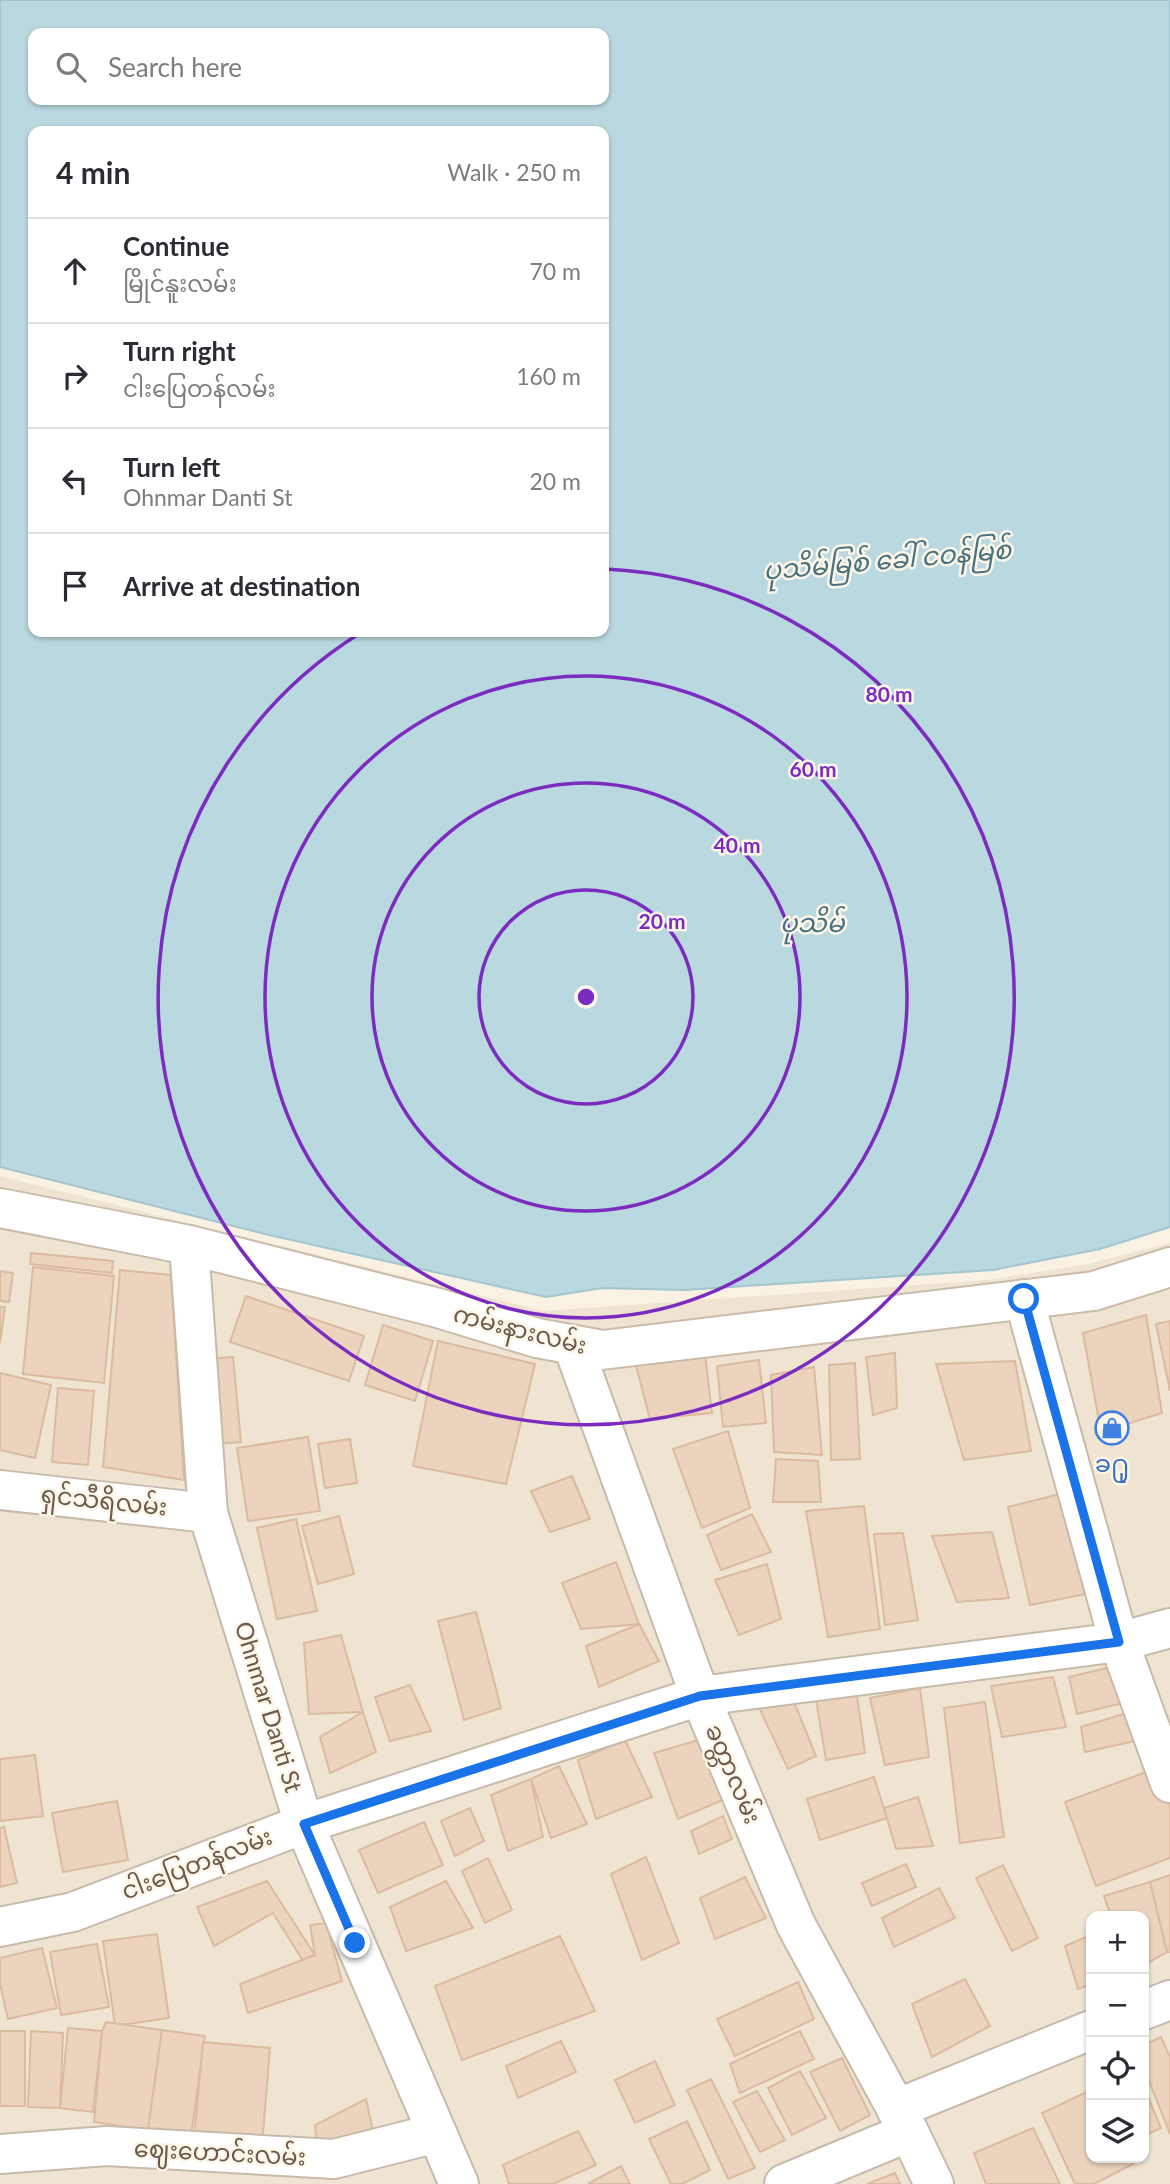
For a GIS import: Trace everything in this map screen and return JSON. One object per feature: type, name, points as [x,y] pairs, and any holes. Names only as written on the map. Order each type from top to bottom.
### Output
[{"type":"street","name":"ကမ်းနားလမ်း","points":[[0,1208],[189,1245],[438,1308],[537,1338],[602,1350],[1094,1292],[1170,1267]]},
{"type":"street","name":"Ohnmar Danti St","points":[[189,1245],[208,1513],[304,1824],[459,2184]]},
{"type":"street","points":[[1024,1299],[1119,1642],[1170,1783]]},
{"type":"street","name":"ခတ္တာလမ်း","points":[[573,1346],[700,1696],[796,1925],[934,2184]]},
{"type":"street","name":"ရှင်သီရိလမ်း","points":[[0,1490],[208,1513]]},
{"type":"street","name":"ငါးပြေတန်လမ်း","points":[[0,1927],[73,1912],[304,1824],[700,1696],[1119,1642],[1170,1628]]},
{"type":"street","points":[[1149,2008],[1170,2000]]},
{"type":"street","points":[[784,2184],[902,2120],[1086,2031]]},
{"type":"street","name":"ဈေးဟောင်းလမ်း","points":[[0,2154],[107,2146],[334,2159],[437,2133]]},
{"type":"shaded area","points":[[0,1176],[543,1311],[987,1280],[1088,1264],[1170,1243],[1170,2184],[0,2184]]},
{"type":"water","name":"ပုသိမ်","points":[[0,0],[1170,0],[1170,1227],[1100,1249],[993,1270],[685,1290],[602,1288],[546,1297],[269,1235],[0,1167]]},
{"type":"building","points":[[31,1253],[113,1261],[112,1273],[30,1264]]},
{"type":"building","points":[[33,1267],[114,1276],[104,1383],[23,1374]]},
{"type":"building","points":[[120,1270],[171,1275],[184,1480],[103,1467]]},
{"type":"building","points":[[0,1271],[13,1273],[9,1302],[0,1301]]},
{"type":"building","points":[[246,1296],[364,1336],[349,1381],[230,1342]]},
{"type":"building","points":[[0,1307],[5,1307],[0,1343]]},
{"type":"building","points":[[1146,1315],[1162,1413],[1101,1432],[1083,1333]]},
{"type":"building","points":[[1170,1321],[1170,1391],[1156,1324]]},
{"type":"building","points":[[383,1325],[433,1341],[415,1401],[365,1385]]},
{"type":"building","points":[[438,1341],[535,1364],[506,1484],[413,1466]]},
{"type":"building","points":[[895,1353],[897,1408],[873,1415],[866,1357]]},
{"type":"building","points":[[705,1354],[712,1413],[650,1419],[634,1358]]},
{"type":"building","points":[[233,1357],[241,1442],[215,1444],[207,1359]]},
{"type":"building","points":[[759,1360],[766,1423],[723,1427],[717,1366]]},
{"type":"building","points":[[1015,1361],[1031,1451],[964,1460],[936,1364]]},
{"type":"building","points":[[855,1363],[860,1459],[831,1460],[829,1365]]},
{"type":"building","points":[[814,1367],[822,1455],[774,1452],[771,1375]]},
{"type":"building","points":[[0,1373],[51,1385],[35,1458],[0,1450]]},
{"type":"building","points":[[58,1388],[94,1391],[88,1465],[52,1462]]},
{"type":"building","points":[[728,1431],[750,1508],[702,1528],[673,1449]]},
{"type":"building","points":[[308,1437],[320,1511],[248,1521],[237,1448]]},
{"type":"building","points":[[350,1439],[357,1483],[325,1488],[318,1444]]},
{"type":"building","points":[[776,1459],[818,1461],[821,1502],[773,1502]]},
{"type":"building","points":[[572,1476],[590,1519],[550,1532],[531,1491]]},
{"type":"building","points":[[1060,1494],[1086,1594],[1030,1605],[1008,1507]]},
{"type":"building","points":[[864,1506],[880,1629],[828,1637],[806,1511]]},
{"type":"building","points":[[752,1514],[771,1552],[721,1570],[707,1535]]},
{"type":"building","points":[[339,1516],[354,1574],[318,1584],[302,1526]]},
{"type":"building","points":[[296,1519],[317,1611],[277,1619],[257,1528]]},
{"type":"building","points":[[992,1532],[1009,1598],[957,1602],[932,1536]]},
{"type":"building","points":[[903,1533],[918,1620],[885,1625],[874,1534]]},
{"type":"building","points":[[616,1562],[639,1624],[581,1629],[562,1583]]},
{"type":"building","points":[[767,1564],[781,1619],[739,1635],[715,1580]]},
{"type":"building","points":[[476,1612],[501,1708],[464,1720],[438,1621]]},
{"type":"building","points":[[639,1624],[659,1661],[599,1687],[586,1646]]},
{"type":"building","points":[[341,1635],[363,1712],[309,1714],[304,1643]]},
{"type":"building","points":[[1119,1665],[1127,1702],[1077,1714],[1069,1677]]},
{"type":"building","points":[[1053,1677],[1066,1727],[1002,1737],[991,1686]]},
{"type":"building","points":[[410,1685],[431,1731],[390,1741],[375,1697]]},
{"type":"building","points":[[788,1687],[816,1756],[788,1769],[755,1699]]},
{"type":"building","points":[[920,1688],[929,1757],[885,1765],[870,1698]]},
{"type":"building","points":[[856,1689],[865,1753],[826,1760],[815,1693]]},
{"type":"building","points":[[985,1702],[1004,1837],[960,1843],[944,1708]]},
{"type":"building","points":[[363,1712],[376,1752],[330,1773],[320,1737]]},
{"type":"building","points":[[1130,1712],[1144,1739],[1085,1752],[1081,1727]]},
{"type":"building","points":[[702,1739],[730,1797],[678,1819],[654,1753]]},
{"type":"building","points":[[625,1740],[652,1797],[596,1819],[578,1760]]},
{"type":"building","points":[[35,1755],[43,1816],[0,1821],[0,1759]]},
{"type":"building","points":[[559,1766],[587,1824],[551,1838],[531,1779]]},
{"type":"building","points":[[1157,1768],[1170,1802],[1170,1858],[1096,1886],[1065,1802]]},
{"type":"building","points":[[874,1777],[887,1818],[820,1840],[807,1799]]},
{"type":"building","points":[[531,1779],[543,1837],[508,1851],[491,1795]]},
{"type":"building","points":[[918,1797],[933,1846],[896,1849],[884,1808]]},
{"type":"building","points":[[117,1801],[128,1860],[63,1872],[52,1813]]},
{"type":"building","points":[[470,1808],[484,1841],[455,1856],[441,1821]]},
{"type":"building","points":[[723,1816],[732,1839],[699,1854],[691,1831]]},
{"type":"building","points":[[424,1822],[443,1865],[378,1893],[359,1850]]},
{"type":"building","points":[[4,1827],[17,1883],[0,1887],[0,1828]]},
{"type":"building","points":[[646,1857],[679,1943],[642,1960],[611,1874]]},
{"type":"building","points":[[488,1858],[512,1910],[485,1923],[462,1871]]},
{"type":"building","points":[[906,1864],[916,1887],[872,1906],[862,1883]]},
{"type":"building","points":[[1003,1865],[1038,1938],[1012,1951],[976,1878]]},
{"type":"building","points":[[1170,1875],[1170,1952],[1167,1952],[1150,1882]]},
{"type":"building","points":[[745,1877],[766,1918],[715,1939],[700,1898]]},
{"type":"building","points":[[267,1881],[315,1955],[303,1961],[273,1913],[214,1946],[197,1907]]},
{"type":"building","points":[[446,1881],[473,1928],[406,1951],[390,1907]]},
{"type":"building","points":[[1150,1882],[1167,1952],[1149,1962],[1149,1911],[1109,1911],[1104,1896]]},
{"type":"building","points":[[939,1888],[955,1918],[894,1947],[882,1918]]},
{"type":"building","points":[[326,1923],[342,1981],[248,2013],[240,1984],[315,1955],[310,1925]]},
{"type":"building","points":[[157,1934],[169,2018],[115,2026],[103,1941]]},
{"type":"building","points":[[560,1936],[595,2011],[462,2060],[435,1986]]},
{"type":"building","points":[[1086,1937],[1086,1986],[1078,1989],[1065,1946]]},
{"type":"building","points":[[97,1944],[109,2007],[61,2015],[50,1952]]},
{"type":"building","points":[[42,1948],[57,2008],[8,2019],[0,1984],[0,1958]]},
{"type":"building","points":[[965,1979],[990,2026],[932,2057],[912,2004]]},
{"type":"building","points":[[798,1982],[814,2019],[735,2056],[717,2019]]},
{"type":"building","points":[[106,2022],[162,2030],[148,2130],[94,2122],[102,2031]]},
{"type":"building","points":[[68,2028],[102,2031],[93,2112],[60,2108]]},
{"type":"building","points":[[162,2030],[205,2036],[191,2136],[148,2130]]},
{"type":"building","points":[[0,2031],[25,2031],[25,2106],[0,2106]]},
{"type":"building","points":[[31,2031],[63,2033],[60,2108],[28,2107]]},
{"type":"building","points":[[800,2031],[814,2059],[740,2093],[730,2064]]},
{"type":"building","points":[[1161,2037],[1170,2057],[1170,2134],[1149,2081],[1149,2043]]},
{"type":"building","points":[[561,2041],[576,2072],[518,2098],[506,2066]]},
{"type":"building","points":[[203,2042],[270,2048],[262,2146],[194,2139]]},
{"type":"building","points":[[842,2058],[870,2115],[840,2131],[810,2072]]},
{"type":"building","points":[[655,2061],[675,2105],[635,2123],[615,2080]]},
{"type":"building","points":[[800,2071],[826,2118],[792,2135],[768,2088]]},
{"type":"building","points":[[711,2079],[755,2168],[728,2179],[687,2090]]},
{"type":"building","points":[[757,2091],[785,2140],[760,2152],[733,2102]]},
{"type":"building","points":[[1086,2092],[1086,2163],[1133,2164],[1094,2184],[1075,2184],[1042,2113]]},
{"type":"building","points":[[366,2099],[373,2131],[317,2148],[315,2125]]},
{"type":"building","points":[[1149,2099],[1161,2128],[1149,2134]]},
{"type":"building","points":[[687,2121],[710,2170],[682,2184],[671,2184],[649,2139]]},
{"type":"building","points":[[1033,2128],[1060,2184],[986,2184],[974,2153]]},
{"type":"building","points":[[578,2131],[596,2165],[553,2184],[509,2184],[503,2165]]},
{"type":"building","points":[[621,2166],[630,2184],[589,2183]]},
{"type":"building","points":[[895,2173],[900,2184],[867,2184]]},
{"type":"place","name":"ခ႐ု","points":[[1112,1428]]},
{"type":"route","points":[[355,1943],[304,1824],[700,1696],[1119,1642],[1024,1299]]},
{"type":"water label","name":"ပုသိမ်မြစ် ခေါ် ငဝန်မြစ်","points":[[887,560]]}]
